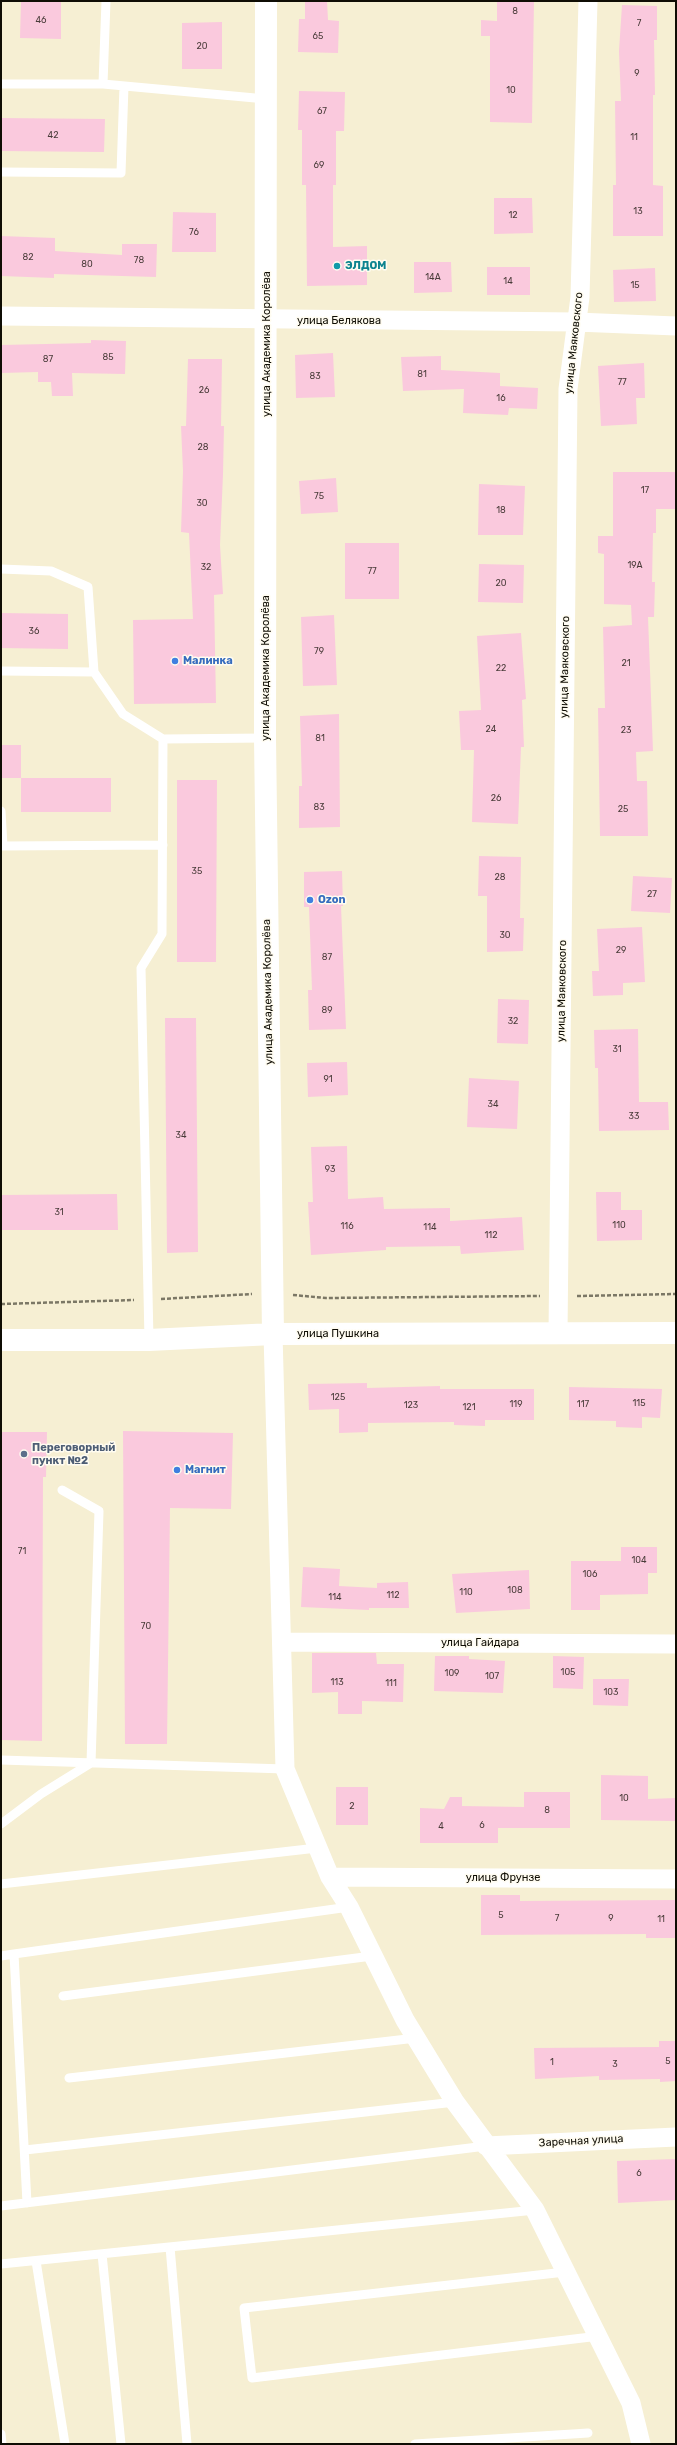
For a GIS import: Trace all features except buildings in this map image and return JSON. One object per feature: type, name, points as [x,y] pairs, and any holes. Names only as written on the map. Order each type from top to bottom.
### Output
[{"type":"street","name":"улица Академика Королёва","points":[[266,1],[267,320],[265,738],[273,1334]]},
{"type":"street","name":"улица Маяковского","points":[[558,1333],[568,389],[580,296],[588,1]]},
{"type":"street","name":"улица Белякова","points":[[1,316],[267,320],[576,322],[676,326]]},
{"type":"street","name":"улица Пушкина","points":[[1,1340],[149,1340],[273,1334],[676,1333]]},
{"type":"street","points":[[273,1334],[283,1642],[285,1768],[317,1848],[330,1876],[349,1907],[405,2020],[418,2037],[455,2102],[486,2146],[535,2210],[632,2403],[641,2444]]},
{"type":"street","name":"улица Гайдара","points":[[283,1642],[676,1644]]},
{"type":"street","name":"улица Фрунзе","points":[[330,1876],[676,1879]]},
{"type":"street","name":"Заречная улица","points":[[486,2146],[676,2137]]},
{"type":"lane","points":[[103,84],[106,1]]},
{"type":"lane","points":[[1,84],[103,84],[266,99]]},
{"type":"lane","points":[[1,172],[121,173],[124,86]]},
{"type":"lane","points":[[1,569],[51,571],[88,587],[94,672],[122,714],[163,739],[265,738]]},
{"type":"lane","points":[[1,672],[94,672]]},
{"type":"lane","points":[[149,1340],[141,968],[162,934],[164,844],[163,739]]},
{"type":"lane","points":[[1,811],[3,846],[164,844]]},
{"type":"lane","points":[[62,1490],[99,1511],[91,1763]]},
{"type":"lane","points":[[1,1760],[285,1768]]},
{"type":"lane","points":[[1,1824],[41,1794],[91,1763]]},
{"type":"lane","points":[[1,1884],[317,1848]]},
{"type":"lane","points":[[1,1956],[349,1907]]},
{"type":"lane","points":[[14,1954],[28,2203]]},
{"type":"lane","points":[[63,1996],[372,1956]]},
{"type":"lane","points":[[69,2078],[418,2037]]},
{"type":"lane","points":[[25,2150],[455,2102]]},
{"type":"lane","points":[[1,2206],[486,2146]]},
{"type":"lane","points":[[1,2264],[535,2210]]},
{"type":"lane","points":[[170,2247],[187,2444]]},
{"type":"lane","points":[[102,2254],[121,2444]]},
{"type":"lane","points":[[36,2260],[65,2444]]},
{"type":"lane","points":[[565,2272],[244,2308],[252,2378],[599,2336]]},
{"type":"lane","points":[[415,2444],[588,2433]]},
{"type":"lane","points":[[1,2434],[2,2444]]},
{"type":"path","points":[[1,1304],[272,1294],[326,1298],[676,1294]]},
{"type":"place","name":"ЭЛДОМ","points":[[337,266]]},
{"type":"place","name":"Малинка","points":[[175,661]]},
{"type":"place","name":"Ozon","points":[[310,900]]},
{"type":"place","name":"Переговорный пункт №2","points":[[24,1454]]},
{"type":"place","name":"Магнит","points":[[177,1470]]}]
